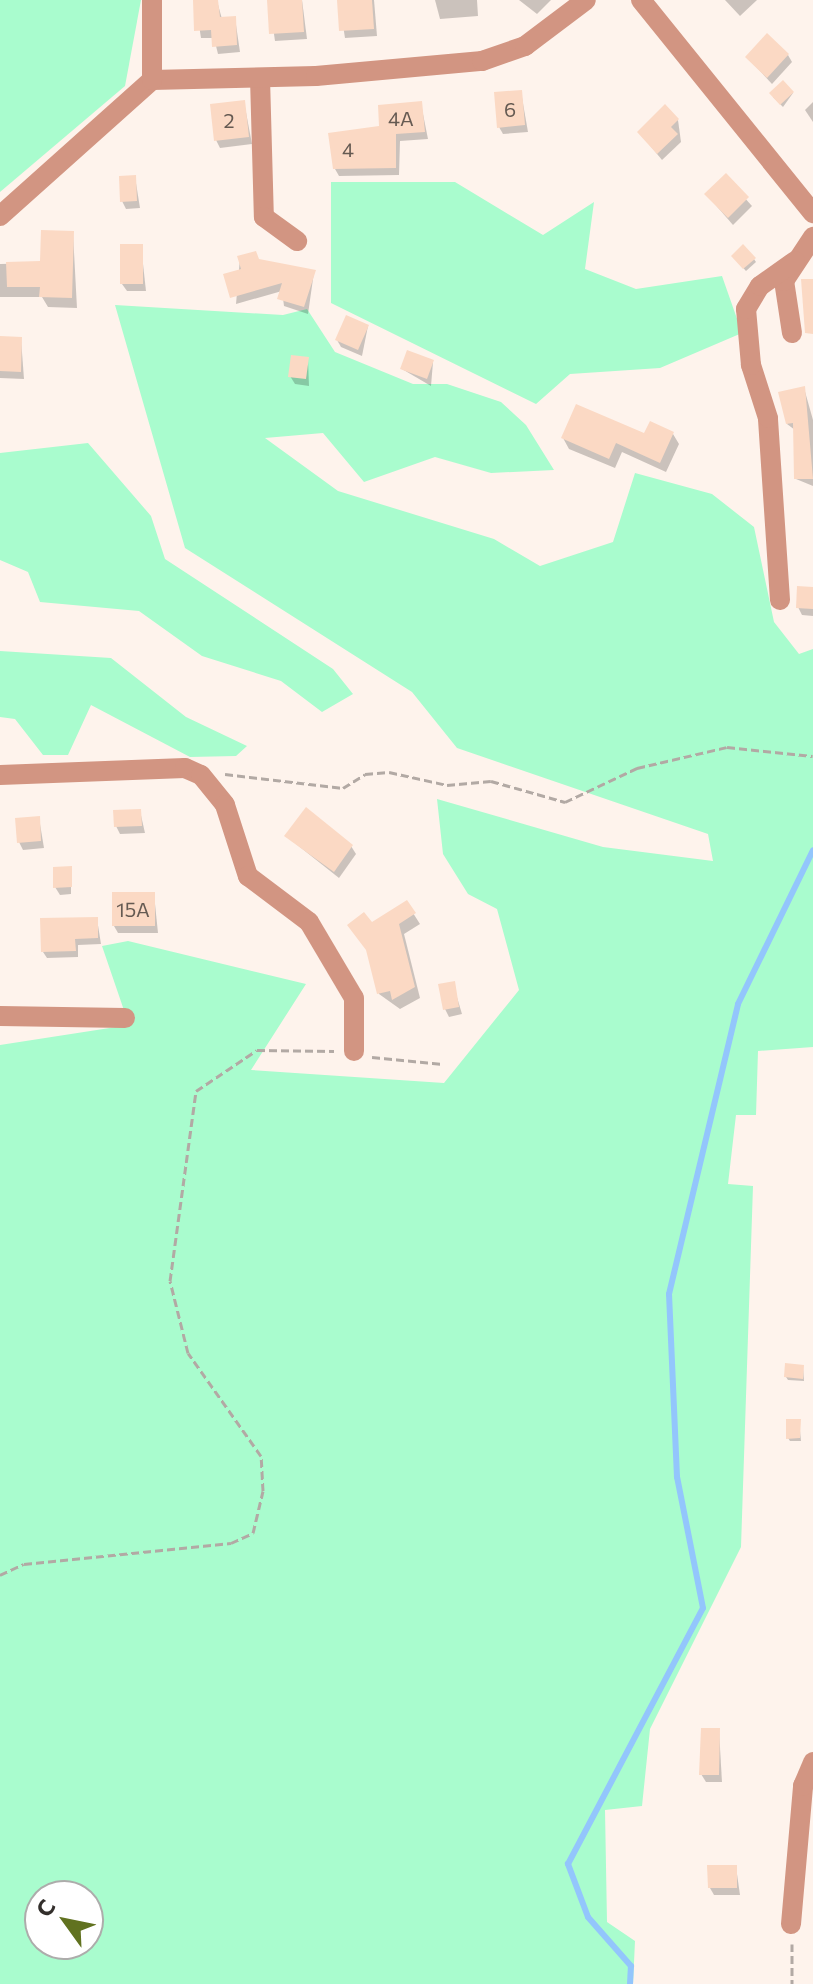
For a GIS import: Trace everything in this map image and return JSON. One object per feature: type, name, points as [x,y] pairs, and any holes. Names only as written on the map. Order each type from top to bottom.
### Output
[{"type":"street","points":[[152,0],[152,80]]},
{"type":"street","points":[[7,210],[152,80],[260,78],[482,61],[525,46],[586,0]]},
{"type":"street","points":[[641,0],[813,213]]},
{"type":"street","points":[[260,78],[264,217],[297,241]]},
{"type":"street","points":[[792,333],[784,281],[813,237]]},
{"type":"street","points":[[780,600],[768,418],[751,365],[746,309],[760,286],[795,261]]},
{"type":"street","points":[[0,775],[185,768],[201,775],[225,805],[248,876],[309,922],[354,998],[354,1051]]},
{"type":"street","points":[[0,1016],[125,1018]]},
{"type":"street","points":[[791,1924],[803,1786],[813,1762]]},
{"type":"path","points":[[201,775],[254,772],[343,788],[365,774],[389,772],[447,785],[491,781],[565,802],[637,768],[727,747],[813,756]]},
{"type":"path","points":[[0,1575],[24,1564],[231,1543],[253,1533],[261,1456],[188,1353],[170,1281],[196,1091],[257,1050],[354,1051],[443,1064]]},
{"type":"path","points":[[791,1924],[792,1984]]},
{"type":"green space","points":[[0,0],[141,0],[125,86],[0,192]]},
{"type":"green space","points":[[331,182],[455,182],[543,235],[594,202],[585,269],[636,289],[722,276],[742,333],[660,368],[570,374],[536,404],[331,303]]},
{"type":"green space","points":[[115,305],[283,315],[307,309],[335,352],[413,384],[447,384],[501,402],[526,425],[554,470],[491,473],[435,457],[364,482],[323,433],[265,438],[338,491],[494,539],[540,566],[613,542],[635,473],[712,494],[754,527],[774,622],[799,654],[813,649],[813,1047],[758,1051],[756,1115],[736,1115],[728,1184],[753,1186],[741,1547],[650,1729],[642,1806],[605,1810],[607,1922],[635,1941],[633,1984],[0,1984],[0,1045],[129,1025],[102,946],[128,941],[306,984],[251,1070],[444,1083],[519,990],[497,909],[468,894],[443,854],[437,799],[603,847],[713,861],[708,834],[457,748],[412,692],[185,548]]},
{"type":"green space","points":[[88,443],[151,516],[165,559],[333,669],[353,694],[322,712],[281,681],[202,656],[139,611],[40,602],[28,572],[0,560],[0,453]]},
{"type":"green space","points":[[0,651],[111,658],[186,717],[247,746],[236,756],[190,757],[91,705],[68,755],[43,755],[15,719],[0,717]]},
{"type":"building","points":[[193,0],[218,0],[220,17],[236,16],[237,45],[212,47],[211,30],[194,31]]},
{"type":"building","points":[[267,0],[302,0],[304,32],[269,34]]},
{"type":"building","points":[[337,0],[372,0],[374,29],[339,31]]},
{"type":"building","points":[[767,33],[789,54],[767,78],[745,57]]},
{"type":"building","points":[[783,80],[794,92],[780,105],[769,93]]},
{"type":"building","points":[[522,90],[525,125],[497,128],[494,92]]},
{"type":"building","points":[[245,100],[249,137],[214,141],[210,104]]},
{"type":"building","points":[[422,101],[425,132],[396,134],[396,168],[333,169],[328,133],[379,126],[378,105]]},
{"type":"building","points":[[665,104],[679,119],[671,127],[678,134],[657,154],[637,132]]},
{"type":"building","points":[[726,173],[749,197],[728,218],[704,194]]},
{"type":"building","points":[[136,175],[137,201],[120,202],[119,176]]},
{"type":"building","points":[[41,230],[74,231],[72,298],[39,297],[40,287],[7,287],[6,262],[40,261]]},
{"type":"building","points":[[120,244],[143,244],[143,284],[120,284]]},
{"type":"building","points":[[743,244],[756,258],[743,269],[731,256]]},
{"type":"building","points":[[256,251],[259,259],[316,270],[304,307],[277,299],[282,283],[230,298],[223,274],[241,269],[237,256]]},
{"type":"building","points":[[801,279],[813,279],[813,334],[805,333]]},
{"type":"building","points":[[346,315],[369,325],[358,350],[335,340]]},
{"type":"building","points":[[0,336],[22,337],[21,372],[0,371]]},
{"type":"building","points":[[407,350],[434,360],[427,379],[400,369]]},
{"type":"building","points":[[291,355],[309,357],[306,379],[288,377]]},
{"type":"building","points":[[805,386],[813,479],[794,479],[793,423],[786,424],[778,392]]},
{"type":"building","points":[[576,404],[644,433],[650,421],[674,432],[660,463],[616,443],[609,459],[561,438]]},
{"type":"building","points":[[797,586],[813,587],[813,609],[796,608]]},
{"type":"building","points":[[306,807],[353,845],[334,872],[284,836]]},
{"type":"building","points":[[141,809],[142,826],[114,827],[113,810]]},
{"type":"building","points":[[40,816],[41,841],[17,843],[15,818]]},
{"type":"building","points":[[72,866],[72,887],[53,888],[53,867]]},
{"type":"building","points":[[112,892],[155,892],[155,926],[112,926]]},
{"type":"building","points":[[407,900],[416,913],[399,924],[415,987],[392,1000],[390,991],[377,994],[366,950],[347,925],[364,912],[372,922]]},
{"type":"building","points":[[98,917],[98,938],[75,939],[76,951],[41,952],[40,918]]},
{"type":"building","points":[[455,981],[459,1007],[443,1010],[438,984]]},
{"type":"building","points":[[785,1363],[804,1365],[803,1379],[784,1377]]},
{"type":"building","points":[[786,1419],[801,1419],[800,1438],[786,1439]]},
{"type":"building","points":[[701,1728],[720,1728],[719,1775],[699,1775]]},
{"type":"building","points":[[707,1865],[737,1865],[737,1888],[708,1888]]},
{"type":"waterway","points":[[630,1984],[631,1966],[588,1917],[568,1864],[703,1608],[677,1477],[669,1294],[738,1004],[813,850]]}]
